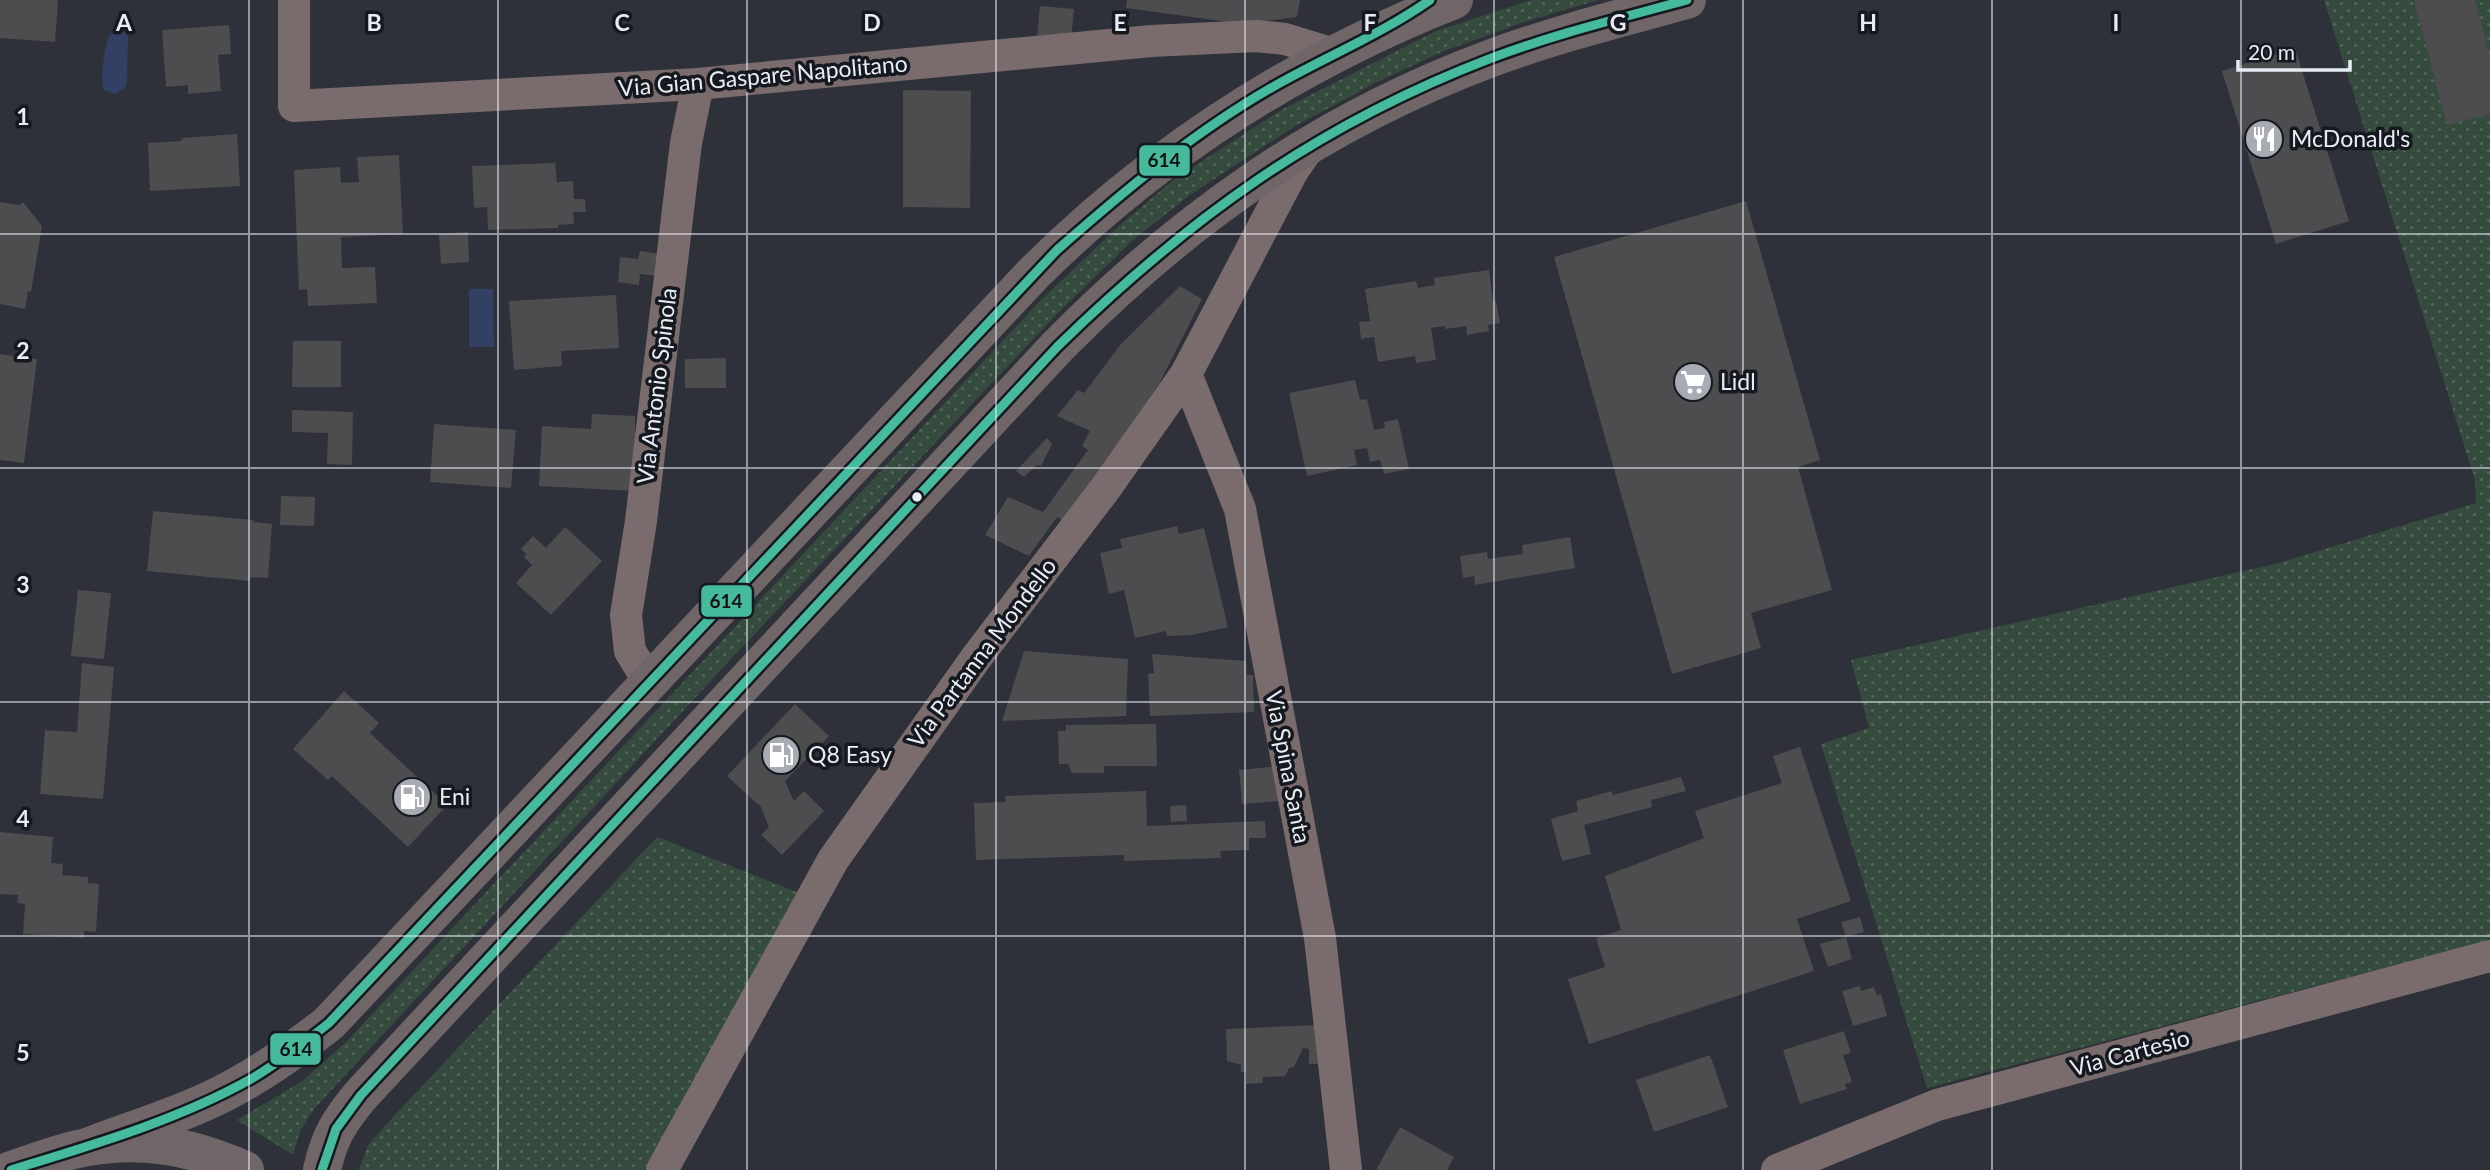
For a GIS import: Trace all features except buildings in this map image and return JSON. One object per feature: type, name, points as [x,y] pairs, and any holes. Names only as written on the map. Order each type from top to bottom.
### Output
[{"type":"main road","points":[[11,1170],[87,1147],[202,1104],[273,1066],[319,1030],[362,989],[1058,250],[1126,189],[1202,131],[1269,90],[1416,10],[1454,0]]},
{"type":"main road","points":[[322,1170],[325,1154],[339,1121],[361,1095],[1057,347],[1119,285],[1201,217],[1313,142],[1415,90],[1490,59],[1687,0]]},
{"type":"main road","points":[[87,1147],[146,1142],[204,1154],[244,1170]]},
{"type":"street","name":"Via Gian Gaspare Napolitano","points":[[294,0],[294,106],[698,84],[1151,41],[1256,36],[1285,39],[1334,54]]},
{"type":"street","name":"Via Antonio Spinola","points":[[649,682],[630,651],[626,615],[643,508],[687,144],[698,84]]},
{"type":"street","name":"Via Partanna Mondello","points":[[662,1170],[833,860],[976,658],[1105,489],[1186,373],[1292,172],[1313,142]]},
{"type":"street","name":"Via Spina Santa","points":[[1186,373],[1240,509],[1320,937],[1346,1170]]},
{"type":"street","name":"Via Cartesio","points":[[1777,1170],[1937,1105],[2490,956]]},
{"type":"green space","points":[[1531,0],[1598,0],[1524,22],[1444,51],[1375,83],[1295,126],[1190,195],[1134,239],[1057,314],[731,659],[314,1109],[300,1131],[293,1155],[237,1120],[301,1082],[345,1043],[1040,301],[1120,225],[1176,178],[1283,109],[1436,31]]},
{"type":"green space","points":[[2324,0],[2490,0],[2490,940],[1927,1088],[1821,744],[1869,728],[1851,660],[2279,563],[2476,503],[2475,480]]},
{"type":"green space","points":[[657,837],[797,892],[645,1170],[359,1170],[368,1145]]},
{"type":"water","points":[[118,29],[128,37],[127,83],[125,88],[115,94],[104,90],[103,72],[107,41],[111,33]]},
{"type":"water","points":[[469,289],[493,289],[494,347],[469,347]]},
{"type":"transit line","name":"614","points":[[11,1170],[133,1131],[222,1094],[271,1066],[329,1023],[1057,250],[1187,143],[1242,105],[1430,0]]},
{"type":"transit line","name":"614","points":[[322,1170],[336,1129],[361,1095],[1057,347],[1156,257],[1206,217],[1311,145],[1426,85],[1538,42],[1687,0]]},
{"type":"place","name":"McDonald's","points":[[2264,139]]},
{"type":"place","name":"Lidl","points":[[1693,382]]},
{"type":"place","name":"Q8 Easy","points":[[781,755]]},
{"type":"place","name":"Eni","points":[[412,797]]}]
